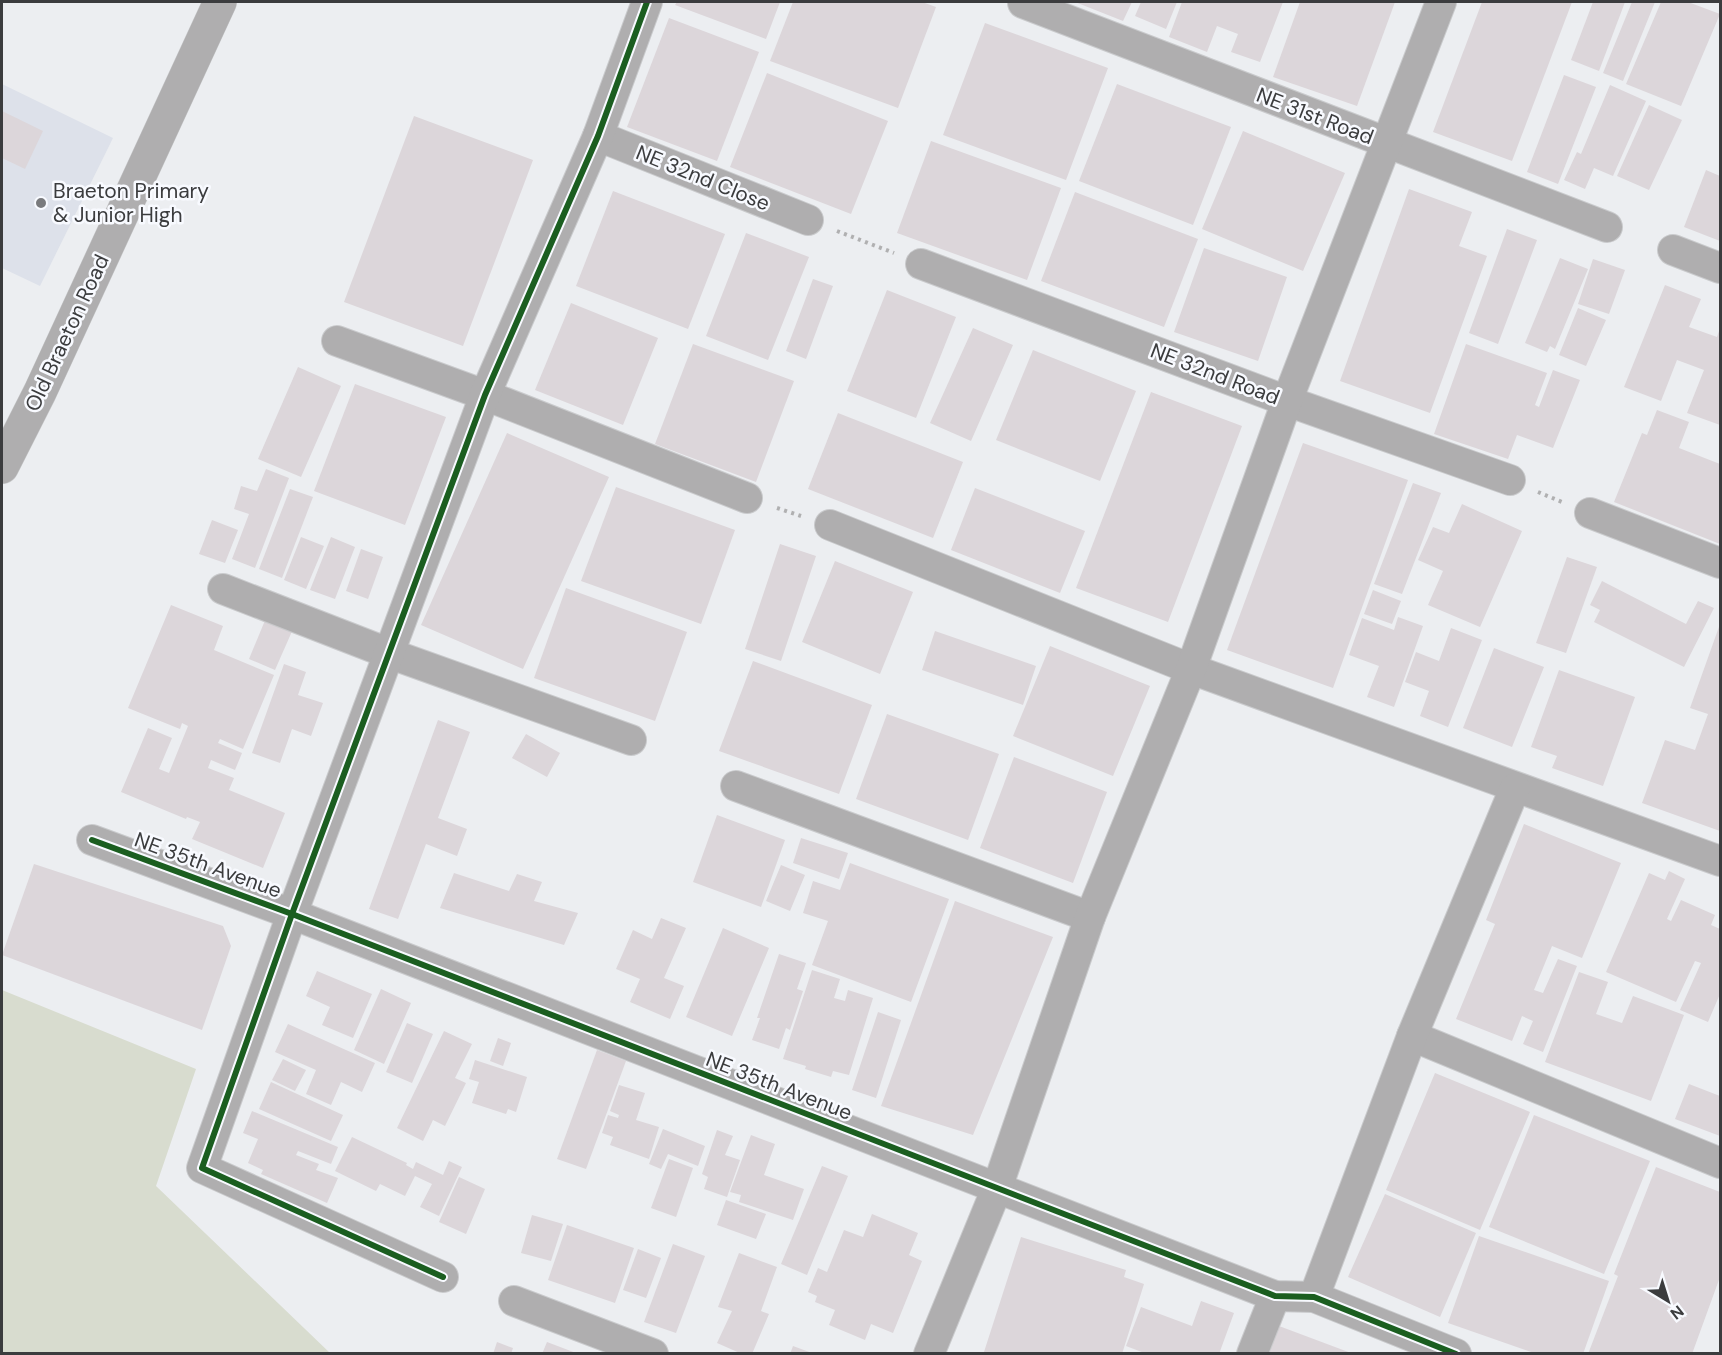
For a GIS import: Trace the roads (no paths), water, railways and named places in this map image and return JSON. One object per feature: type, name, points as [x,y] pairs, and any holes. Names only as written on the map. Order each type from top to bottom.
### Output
[{"type":"street","name":"Old Braeton Road","points":[[2,467],[45,381],[220,2]]},
{"type":"street","points":[[443,1276],[202,1168],[292,914],[485,395],[598,136],[647,2]]},
{"type":"street","points":[[929,1353],[997,1188],[1090,917],[1191,669],[1287,401],[1441,2]]},
{"type":"street","name":"NE 31st Road","points":[[1023,3],[1607,227]]},
{"type":"street","name":"NE 32nd Close","points":[[598,136],[808,220]]},
{"type":"street","points":[[1673,250],[1720,268]]},
{"type":"street","name":"NE 32nd Road","points":[[921,264],[1287,401],[1510,480]]},
{"type":"street","points":[[337,341],[485,395],[747,498]]},
{"type":"street","points":[[1590,513],[1720,563]]},
{"type":"street","points":[[830,525],[1191,669],[1720,861]]},
{"type":"street","points":[[223,589],[388,653],[632,740]]},
{"type":"street","points":[[736,786],[1090,917]]},
{"type":"street","points":[[1314,1297],[1412,1036],[1515,788]]},
{"type":"street","name":"NE 35th Avenue","points":[[92,840],[292,914],[1275,1296],[1314,1297],[1456,1353]]},
{"type":"street","points":[[1412,1036],[1720,1163]]},
{"type":"street","points":[[1252,1353],[1275,1296]]},
{"type":"street","points":[[514,1301],[653,1353]]},
{"type":"place","name":"Braeton Primary & Junior High","points":[[41,203]]}]
